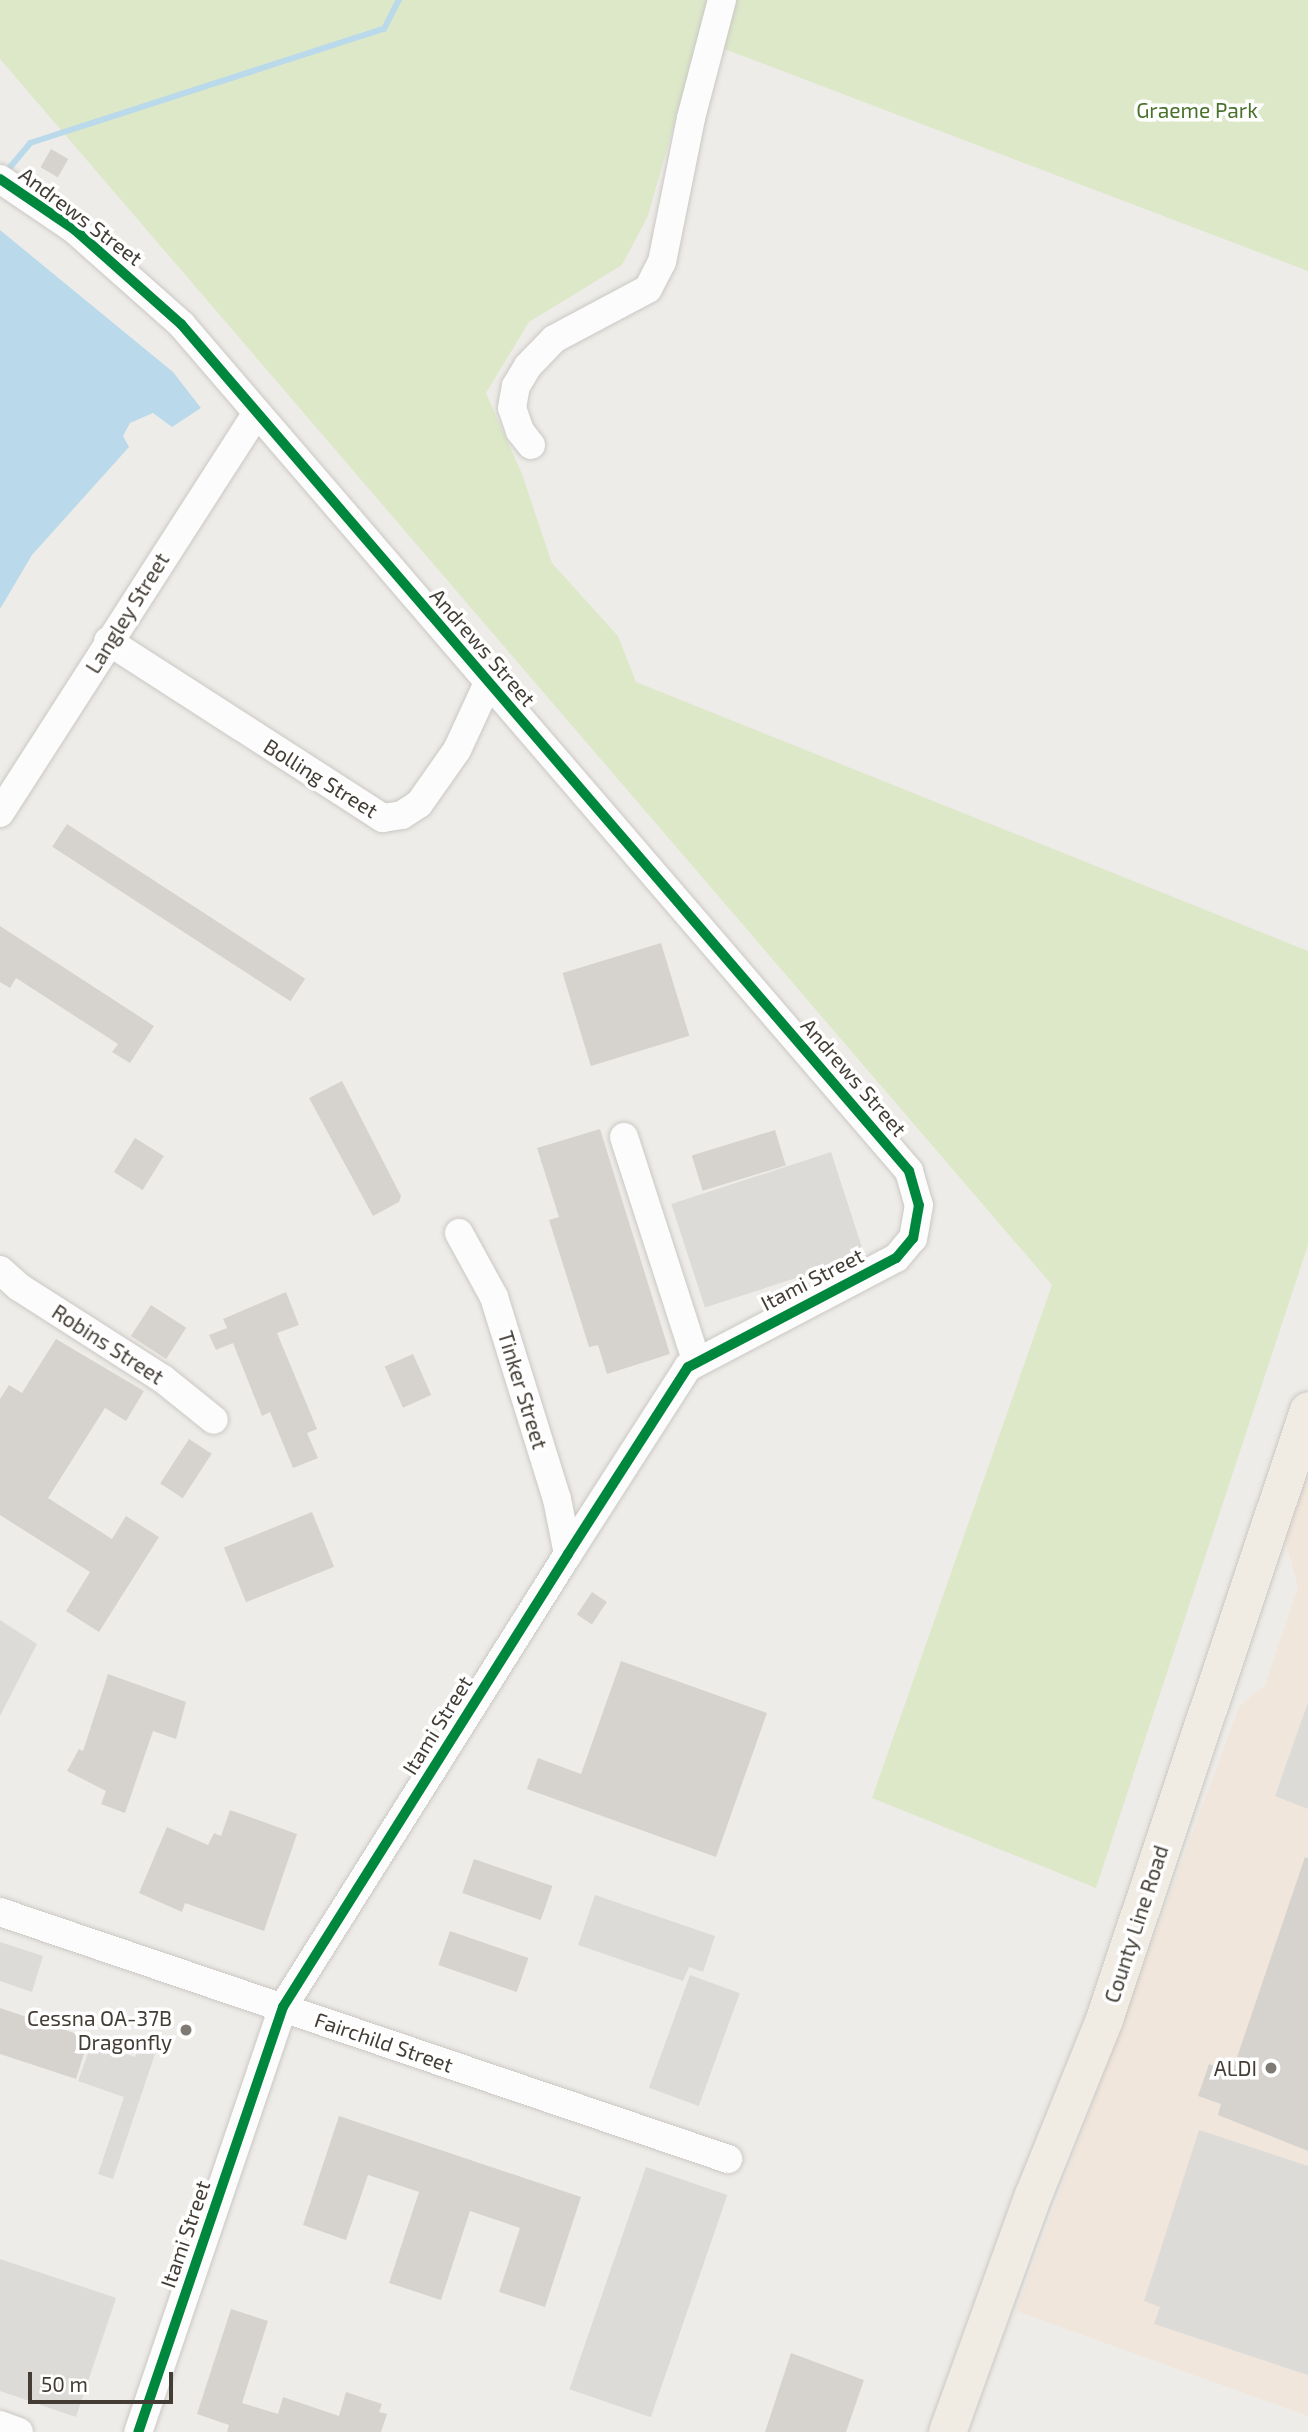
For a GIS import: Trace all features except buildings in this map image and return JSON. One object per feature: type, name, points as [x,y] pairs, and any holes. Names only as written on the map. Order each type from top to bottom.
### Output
[{"type":"main road","name":"County Line Road","points":[[947,2432],[1033,2195],[1104,2019],[1308,1410]]},
{"type":"street","points":[[531,445],[520,431],[513,408],[516,386],[528,366],[554,339],[648,289],[662,262],[691,118],[722,0]]},
{"type":"street","name":"Andrews Street","points":[[0,180],[127,272],[181,324],[909,1171]]},
{"type":"street","name":"Langley Street","points":[[0,813],[256,414]]},
{"type":"street","name":"Bolling Street","points":[[108,641],[383,818],[402,815],[419,804],[457,750],[488,683]]},
{"type":"street","points":[[624,1138],[696,1360]]},
{"type":"street","name":"Itami Street","points":[[138,2432],[283,2007],[568,1554],[696,1360],[896,1258],[913,1238],[920,1216],[909,1171]]},
{"type":"street","name":"Tinker Street","points":[[459,1233],[494,1297],[556,1499],[568,1554]]},
{"type":"street","name":"Robins Street","points":[[0,1271],[19,1287],[163,1379],[214,1420]]},
{"type":"street","name":"Fairchild Street","points":[[0,1912],[728,2159]]},
{"type":"street","points":[[0,2425],[19,2432]]},
{"type":"shaded area","points":[[831,1152],[865,1256],[705,1308],[671,1204]]},
{"type":"shaded area","points":[[1308,1474],[1308,2416],[1016,2311],[1239,1707],[1265,1685],[1298,1587],[1285,1540]]},
{"type":"shaded area","points":[[0,1620],[37,1644],[0,1716]]},
{"type":"shaded area","points":[[1308,1702],[1308,1809],[1275,1796]]},
{"type":"shaded area","points":[[595,1895],[715,1936],[703,1972],[689,1967],[683,1981],[578,1945]]},
{"type":"shaded area","points":[[0,1942],[43,1956],[32,1992],[0,1981]]},
{"type":"shaded area","points":[[690,1975],[740,1993],[699,2106],[649,2088]]},
{"type":"shaded area","points":[[142,2039],[158,2045],[113,2179],[98,2174],[124,2097],[78,2081],[92,2042],[135,2057]]},
{"type":"shaded area","points":[[1199,2130],[1308,2166],[1308,2375],[1154,2324],[1160,2307],[1144,2301]]},
{"type":"shaded area","points":[[646,2167],[727,2195],[651,2417],[569,2389]]},
{"type":"shaded area","points":[[0,2259],[116,2298],[76,2417],[0,2391]]},
{"type":"green space","name":"Graeme Park","points":[[0,0],[1308,0],[1308,271],[698,39],[648,216],[622,265],[529,322],[486,393],[522,474],[552,563],[618,636],[636,682],[1308,951],[1308,1245],[1096,1888],[872,1798],[1052,1285],[0,59]]},
{"type":"water","points":[[0,230],[173,372],[201,408],[172,427],[153,413],[130,423],[123,436],[129,447],[32,555],[0,609]]},
{"type":"waterway","points":[[6,172],[30,143],[384,29],[399,0]]},
{"type":"cycle path","points":[[0,179],[75,230],[181,324],[909,1171],[919,1205],[913,1238],[896,1258],[688,1367],[568,1554],[283,2007],[138,2432]]},
{"type":"place","name":"Cessna OA-37B Dragonfly","points":[[186,2030]]},
{"type":"place","name":"ALDI","points":[[1271,2068]]}]
